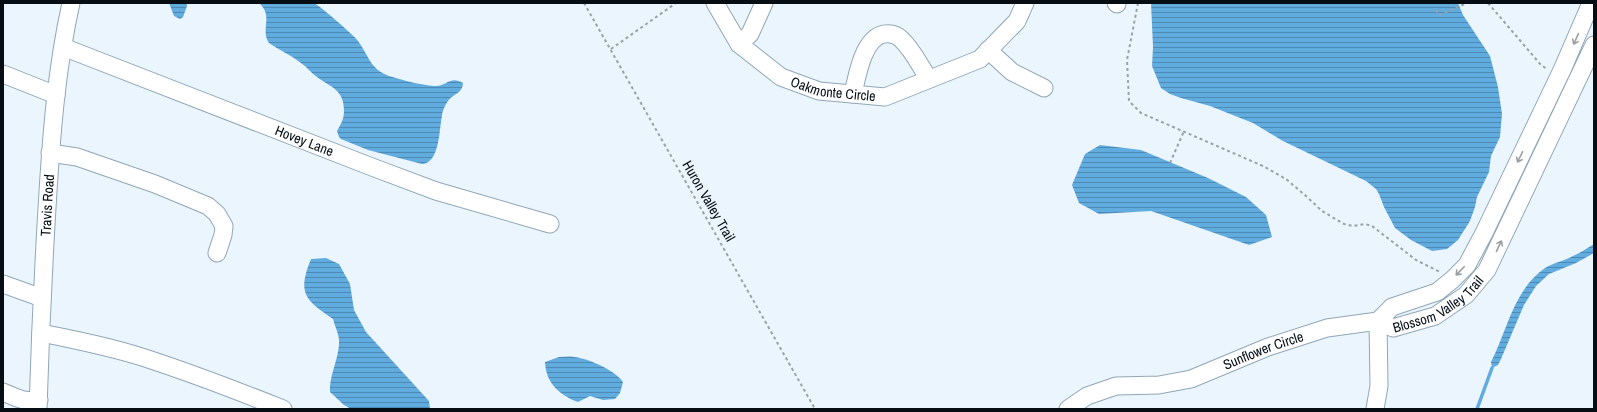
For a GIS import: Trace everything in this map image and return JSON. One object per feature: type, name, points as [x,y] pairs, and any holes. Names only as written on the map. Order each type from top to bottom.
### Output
[{"type":"street","name":"Travis Road","points":[[38,404],[50,153],[62,47],[71,3]]},
{"type":"street","name":"Oakmonte Circle","points":[[715,3],[738,44],[781,77],[819,91],[885,97],[980,59],[1016,21],[1025,3]]},
{"type":"street","points":[[738,44],[750,34],[764,3]]},
{"type":"street","name":"Blossom Valley Trail","points":[[1590,12],[1555,70],[1542,110],[1484,234],[1467,264],[1452,280],[1437,292],[1392,307],[1378,322],[1393,328],[1435,316],[1466,295],[1487,270],[1594,45]]},
{"type":"street","points":[[852,94],[862,59],[874,39],[882,34],[890,33],[900,37],[910,48],[929,79]]},
{"type":"street","name":"Hovey Lane","points":[[62,47],[372,168],[436,191],[550,224]]},
{"type":"street","points":[[988,50],[1012,72],[1044,88]]},
{"type":"street","points":[[1555,70],[1578,78]]},
{"type":"street","points":[[3,74],[56,95]]},
{"type":"street","points":[[1542,110],[1559,119]]},
{"type":"street","points":[[50,153],[67,154],[77,157],[155,184],[208,206],[217,214],[224,226],[223,235],[217,253]]},
{"type":"street","points":[[3,284],[42,298]]},
{"type":"street","points":[[1375,409],[1379,386],[1378,322]]},
{"type":"street","name":"Sunflower Circle","points":[[1068,409],[1087,396],[1116,386],[1159,385],[1191,379],[1268,347],[1327,328],[1378,322]]},
{"type":"street","points":[[41,333],[85,342],[144,358],[283,409]]},
{"type":"street","points":[[3,392],[38,404]]},
{"type":"path","name":"Huron Valley Trail","points":[[584,3],[815,409]]},
{"type":"path","points":[[611,49],[676,3]]},
{"type":"path","points":[[1138,3],[1127,60],[1129,101],[1141,113],[1263,166],[1286,179],[1331,218],[1353,226],[1365,224],[1372,226],[1416,260],[1440,272]]},
{"type":"path","points":[[1436,10],[1439,16],[1468,3]]},
{"type":"path","points":[[1488,3],[1541,65],[1555,70]]},
{"type":"path","points":[[1170,162],[1184,131]]},
{"type":"water","points":[[169,3],[187,3],[183,17],[180,19],[174,16]]},
{"type":"water","points":[[259,3],[314,3],[350,33],[358,41],[370,62],[378,70],[389,76],[423,85],[438,86],[455,80],[463,83],[461,89],[450,99],[444,108],[438,144],[432,158],[428,162],[422,164],[368,150],[341,139],[337,131],[343,119],[344,111],[342,98],[336,90],[305,66],[269,43],[266,33],[266,13]]},
{"type":"water","points":[[1151,3],[1458,3],[1463,15],[1490,56],[1498,87],[1502,114],[1500,137],[1491,156],[1489,172],[1477,197],[1470,221],[1458,240],[1447,249],[1432,251],[1411,240],[1395,228],[1376,189],[1366,181],[1283,141],[1253,123],[1210,106],[1170,94],[1161,88],[1152,66],[1153,47]]},
{"type":"water","points":[[1100,145],[1141,150],[1208,178],[1246,197],[1266,215],[1272,237],[1249,245],[1151,211],[1099,214],[1079,203],[1072,185],[1085,154]]},
{"type":"water","points":[[1594,244],[1594,253],[1576,263],[1549,274],[1536,286],[1524,305],[1498,365],[1492,368],[1491,362],[1512,311],[1526,287],[1534,277],[1545,268],[1576,255]]},
{"type":"water","points":[[326,258],[339,264],[350,284],[354,310],[366,332],[429,401],[430,409],[351,409],[344,405],[330,392],[331,380],[338,350],[338,335],[333,319],[310,301],[304,288],[311,259]]},
{"type":"water","points":[[559,357],[580,358],[594,362],[608,370],[623,382],[620,393],[615,399],[603,400],[590,396],[578,402],[565,396],[559,392],[551,382],[546,369],[545,362]]},
{"type":"waterway","points":[[1477,409],[1492,368]]}]
